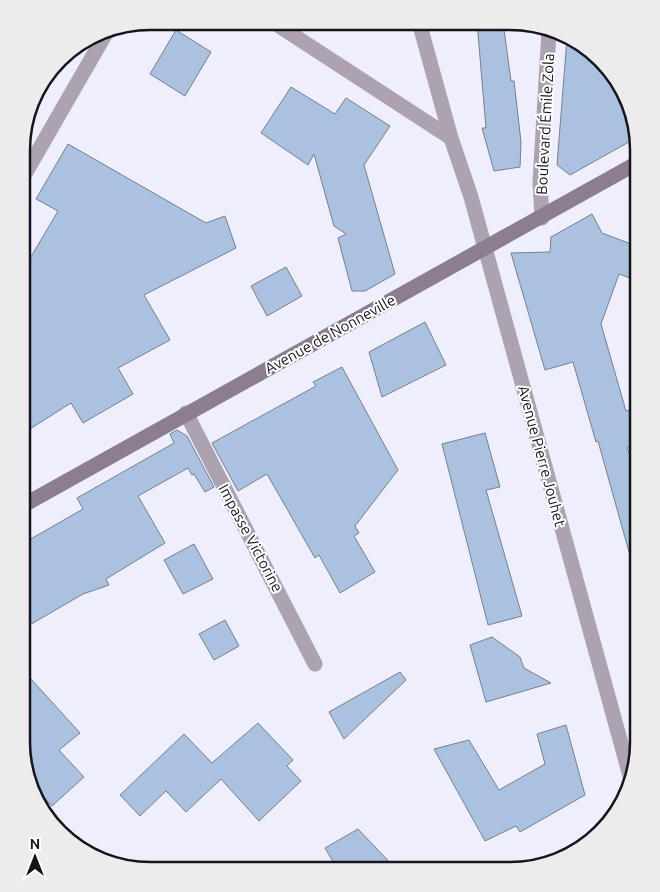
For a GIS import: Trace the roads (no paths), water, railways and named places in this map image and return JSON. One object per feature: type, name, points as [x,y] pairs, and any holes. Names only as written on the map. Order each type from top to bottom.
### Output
[{"type":"street","points":[[285,30],[451,138]]},
{"type":"street","name":"Avenue Pierre Jouhet","points":[[421,30],[451,138],[485,249],[628,767]]},
{"type":"street","name":"Boulevard Émile Zola","points":[[542,218],[540,182],[549,37]]},
{"type":"street","points":[[30,165],[102,40]]},
{"type":"street","name":"Avenue de Nonneville","points":[[30,502],[630,169]]},
{"type":"street","name":"Impasse Victorine","points":[[186,414],[315,664]]}]
